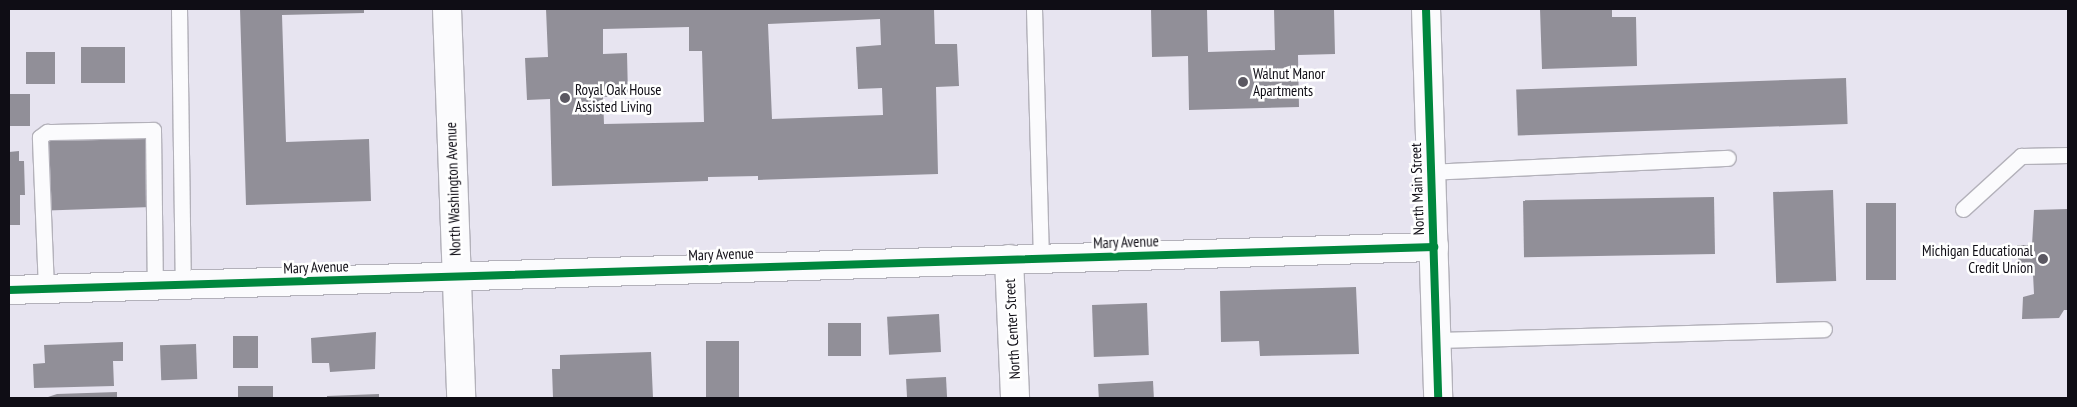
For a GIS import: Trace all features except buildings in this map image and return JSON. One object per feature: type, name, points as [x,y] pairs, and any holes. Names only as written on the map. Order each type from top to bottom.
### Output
[{"type":"street","name":"North Washington Avenue","points":[[447,9],[461,398]]},
{"type":"street","name":"North Main Street","points":[[1426,9],[1438,398]]},
{"type":"street","name":"Mary Avenue","points":[[9,290],[1434,246]]},
{"type":"street","name":"North Center Street","points":[[1009,260],[1015,398]]},
{"type":"lane","points":[[179,9],[182,285]]},
{"type":"lane","points":[[1034,9],[1041,258]]},
{"type":"lane","points":[[46,289],[40,137],[48,132],[181,129]]},
{"type":"lane","points":[[153,130],[155,286]]},
{"type":"lane","points":[[1963,209],[2021,156],[2068,155]]},
{"type":"lane","points":[[1430,172],[1728,158]]},
{"type":"lane","points":[[1436,340],[1824,329]]},
{"type":"cycle path","points":[[1426,9],[1438,398]]},
{"type":"cycle path","points":[[9,290],[1434,247]]},
{"type":"place","name":"Walnut Manor Apartments","points":[[1243,82]]},
{"type":"place","name":"Royal Oak House Assisted Living","points":[[565,98]]},
{"type":"place","name":"Michigan Educational Credit Union","points":[[2043,259]]}]
